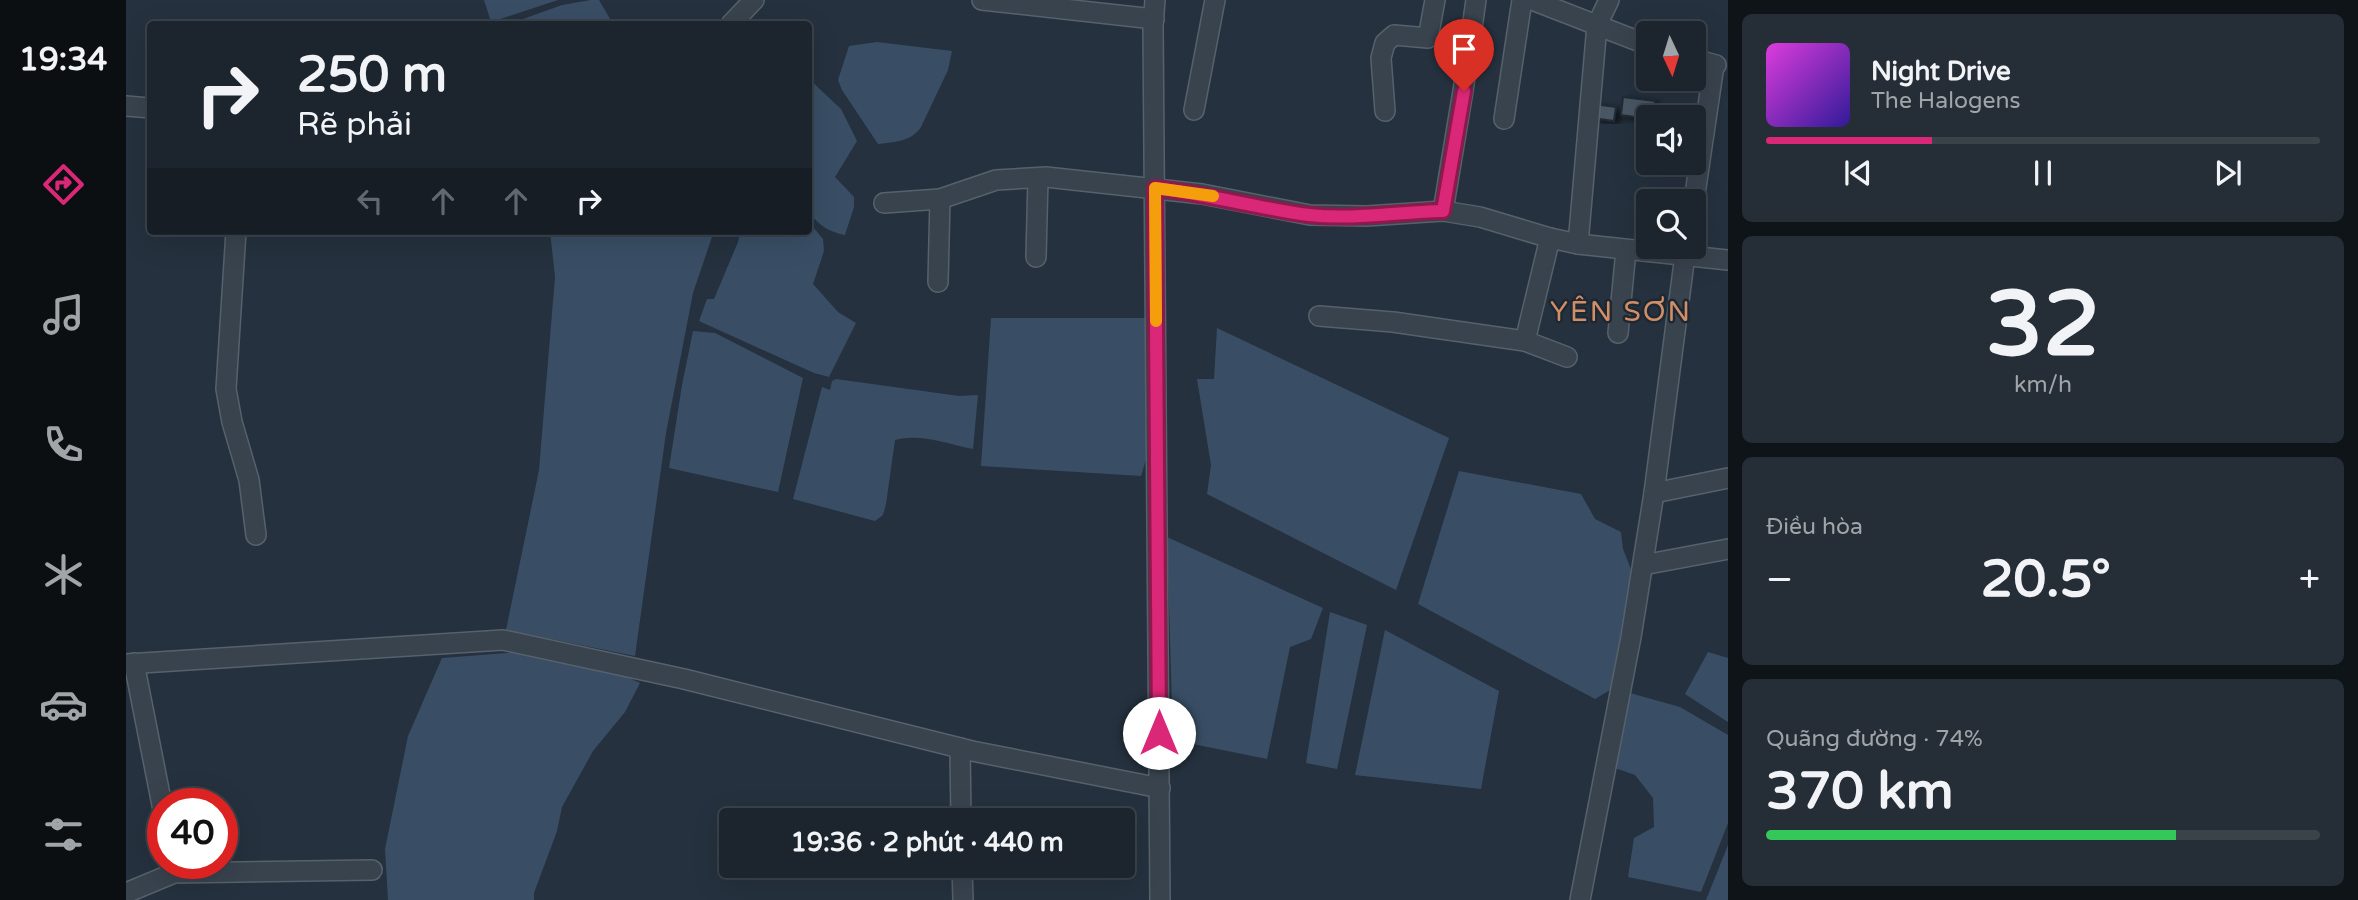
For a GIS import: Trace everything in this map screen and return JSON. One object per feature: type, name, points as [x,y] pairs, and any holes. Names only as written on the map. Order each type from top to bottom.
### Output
[{"type":"street","points":[[734,21],[754,0]]},
{"type":"street","points":[[982,0],[1155,10],[1160,900]]},
{"type":"street","points":[[1194,110],[1215,0]]},
{"type":"street","points":[[1385,111],[1381,58],[1385,43],[1394,35],[1427,38],[1436,0]]},
{"type":"street","points":[[1443,211],[1464,91],[1476,0]]},
{"type":"street","points":[[1504,119],[1522,0]]},
{"type":"street","points":[[1532,0],[1636,40]]},
{"type":"street","points":[[1578,244],[1597,25],[1609,0]]},
{"type":"street","points":[[1696,189],[1718,72]]},
{"type":"street","points":[[126,106],[147,108]]},
{"type":"street","points":[[1036,257],[1038,178]]},
{"type":"street","points":[[884,203],[940,199],[996,180],[1038,178],[1202,194],[1310,215],[1367,216],[1443,211],[1480,217],[1578,244],[1636,250]]},
{"type":"street","points":[[938,282],[940,199]]},
{"type":"street","points":[[236,235],[226,389],[232,422],[249,480],[256,535]]},
{"type":"street","points":[[1525,341],[1550,238]]},
{"type":"street","points":[[1618,332],[1626,250]]},
{"type":"street","points":[[1706,255],[1728,260]]},
{"type":"street","points":[[1580,900],[1643,565],[1685,259]]},
{"type":"street","points":[[1319,316],[1393,322],[1525,341],[1567,356]]},
{"type":"street","points":[[1654,493],[1728,478]]},
{"type":"street","points":[[1643,565],[1728,549]]},
{"type":"street","points":[[158,788],[130,663],[503,640],[684,679],[960,748],[1160,788]]},
{"type":"street","points":[[960,748],[961,808]]},
{"type":"street","points":[[238,869],[372,870]]},
{"type":"street","points":[[962,878],[963,900]]},
{"type":"street","points":[[126,893],[153,879]]},
{"type":"water","points":[[484,0],[558,0],[494,21],[491,21]]},
{"type":"water","points":[[599,0],[611,21],[517,21],[562,5]]},
{"type":"water","points":[[877,42],[952,51],[948,70],[921,127],[907,138],[878,144],[838,80],[849,46]]},
{"type":"water","points":[[812,82],[841,109],[857,141],[835,177],[854,197],[854,207],[845,235],[834,232],[812,216]]},
{"type":"water","points":[[812,226],[823,239],[824,251],[813,284],[838,312],[856,323],[829,377],[814,373],[699,321],[707,299],[714,299],[740,235],[812,235]]},
{"type":"water","points":[[550,235],[713,235],[693,293],[666,433],[635,656],[506,630],[539,470],[555,277]]},
{"type":"water","points":[[991,318],[1147,318],[1147,456],[1141,476],[981,466]]},
{"type":"water","points":[[1217,328],[1449,438],[1396,590],[1207,494],[1211,465],[1197,379],[1214,379]]},
{"type":"water","points":[[693,331],[715,333],[803,378],[778,492],[669,468]]},
{"type":"water","points":[[836,379],[959,396],[978,395],[973,449],[924,438],[895,440],[886,504],[883,515],[875,521],[793,499],[822,387],[830,390],[832,381]]},
{"type":"water","points":[[1459,471],[1581,494],[1595,519],[1621,532],[1623,549],[1634,577],[1612,689],[1595,699],[1418,604]]},
{"type":"water","points":[[1167,537],[1323,608],[1311,639],[1290,647],[1267,759],[1173,740]]},
{"type":"water","points":[[1330,612],[1367,625],[1337,769],[1306,763]]},
{"type":"water","points":[[1385,630],[1499,691],[1481,789],[1355,775]]},
{"type":"water","points":[[519,652],[594,662],[640,683],[625,712],[593,751],[562,807],[557,831],[534,893],[534,900],[388,900],[385,849],[408,736],[442,658]]},
{"type":"water","points":[[1708,652],[1728,658],[1728,722],[1685,694]]},
{"type":"water","points":[[1630,693],[1680,707],[1728,735],[1728,823],[1701,892],[1628,877],[1634,838],[1654,827],[1653,798],[1635,775],[1615,768]]},
{"type":"water","points":[[1728,845],[1728,900],[1706,900]]},
{"type":"building","points":[[1623,97],[1655,101],[1654,105],[1636,105],[1636,117],[1621,115]]},
{"type":"building","points":[[1594,104],[1616,107],[1614,121],[1592,118]]},
{"type":"slow traffic","points":[[1156,321],[1155,188],[1213,196]]},
{"type":"district","name":"YÊN SƠN","points":[[1621,312]]},
{"type":"route","points":[[1159,733],[1155,188],[1202,194],[1310,215],[1367,216],[1443,211],[1464,91]]}]
